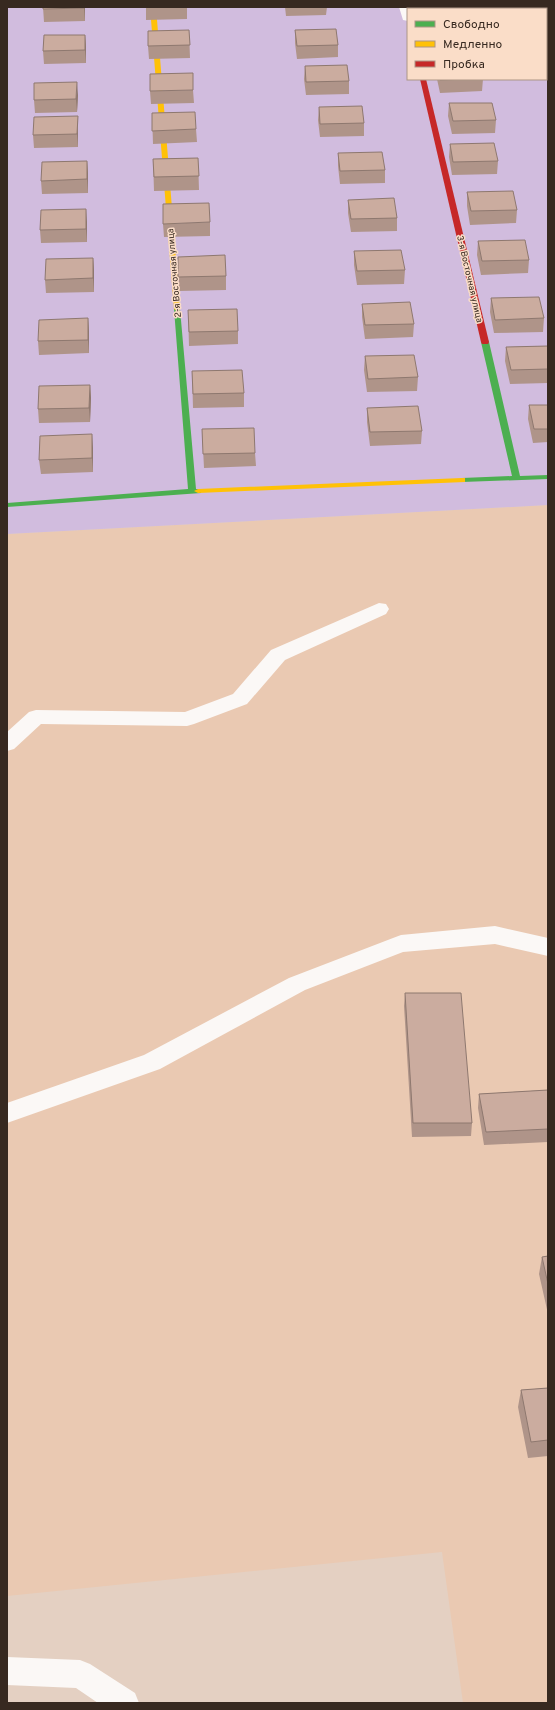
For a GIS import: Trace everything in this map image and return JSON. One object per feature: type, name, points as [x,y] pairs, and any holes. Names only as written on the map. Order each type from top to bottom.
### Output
[{"type":"street","name":"2-я Восточная улица","points":[[153,7],[192,492]]},
{"type":"street","name":"3-я Восточная улица","points":[[423,80],[518,479]]},
{"type":"street","points":[[7,505],[192,492],[548,477]]},
{"type":"street","points":[[7,744],[36,717],[187,719],[240,699],[278,655],[379,609]]},
{"type":"street","points":[[7,1113],[152,1062],[297,984],[401,944],[495,935],[548,947]]},
{"type":"street","points":[[7,1671],[80,1674],[124,1703]]},
{"type":"shaded area","points":[[7,7],[548,7],[548,505],[7,534]]},
{"type":"shaded area","points":[[548,505],[548,1703],[463,1703],[442,1552],[7,1596],[7,534]]},
{"type":"building","points":[[43,7],[84,7],[84,8],[43,9]]},
{"type":"building","points":[[336,29],[338,45],[297,46],[295,30]]},
{"type":"building","points":[[189,30],[190,45],[148,46],[148,31]]},
{"type":"building","points":[[44,35],[85,35],[85,50],[43,51]]},
{"type":"building","points":[[347,65],[349,81],[306,82],[305,66]]},
{"type":"building","points":[[193,73],[193,90],[150,91],[150,74]]},
{"type":"building","points":[[77,82],[76,99],[34,100],[34,83]]},
{"type":"building","points":[[449,103],[492,103],[496,120],[453,121]]},
{"type":"building","points":[[362,106],[364,123],[320,124],[319,107]]},
{"type":"building","points":[[195,112],[196,129],[152,131],[152,113]]},
{"type":"building","points":[[78,116],[77,134],[33,135],[34,117]]},
{"type":"building","points":[[494,143],[498,161],[453,162],[450,144]]},
{"type":"building","points":[[382,152],[385,170],[340,171],[338,153]]},
{"type":"building","points":[[198,158],[199,176],[154,177],[153,159]]},
{"type":"building","points":[[87,161],[87,179],[41,181],[42,162]]},
{"type":"building","points":[[513,191],[517,210],[471,211],[467,192]]},
{"type":"building","points":[[394,198],[397,218],[351,219],[348,200]]},
{"type":"building","points":[[209,203],[210,222],[163,224],[163,204]]},
{"type":"building","points":[[86,209],[86,229],[40,230],[41,210]]},
{"type":"building","points":[[525,240],[529,260],[482,261],[478,241]]},
{"type":"building","points":[[401,250],[405,270],[357,271],[354,251]]},
{"type":"building","points":[[225,255],[226,276],[178,277],[178,257]]},
{"type":"building","points":[[93,258],[93,278],[45,280],[46,259]]},
{"type":"building","points":[[539,297],[544,318],[495,320],[491,298]]},
{"type":"building","points":[[410,302],[414,324],[365,325],[362,304]]},
{"type":"building","points":[[237,309],[238,331],[189,332],[188,310]]},
{"type":"building","points":[[88,318],[88,340],[38,341],[39,320]]},
{"type":"building","points":[[548,346],[548,369],[511,370],[506,347]]},
{"type":"building","points":[[414,355],[418,377],[368,379],[365,356]]},
{"type":"building","points":[[242,370],[244,393],[193,394],[192,371]]},
{"type":"building","points":[[90,385],[89,408],[38,409],[39,386]]},
{"type":"building","points":[[529,405],[548,405],[548,429],[534,429]]},
{"type":"building","points":[[418,406],[422,431],[370,432],[367,408]]},
{"type":"building","points":[[254,428],[255,453],[203,454],[202,429]]},
{"type":"building","points":[[92,434],[92,458],[39,460],[40,436]]},
{"type":"building","points":[[405,993],[461,993],[472,1123],[413,1123]]},
{"type":"building","points":[[548,1090],[548,1129],[486,1132],[479,1094]]},
{"type":"building","points":[[548,1256],[548,1284],[542,1257]]},
{"type":"building","points":[[548,1388],[548,1440],[531,1442],[521,1390]]},
{"type":"traffic: fast","points":[[177,309],[192,491]]},
{"type":"traffic: fast","points":[[485,342],[517,479]]},
{"type":"traffic: fast","points":[[462,480],[548,477]]},
{"type":"traffic: fast","points":[[7,505],[198,491]]},
{"type":"traffic: slow","points":[[153,7],[177,309]]},
{"type":"traffic: slow","points":[[198,491],[462,480]]},
{"type":"traffic: jam","points":[[423,80],[485,342]]}]
